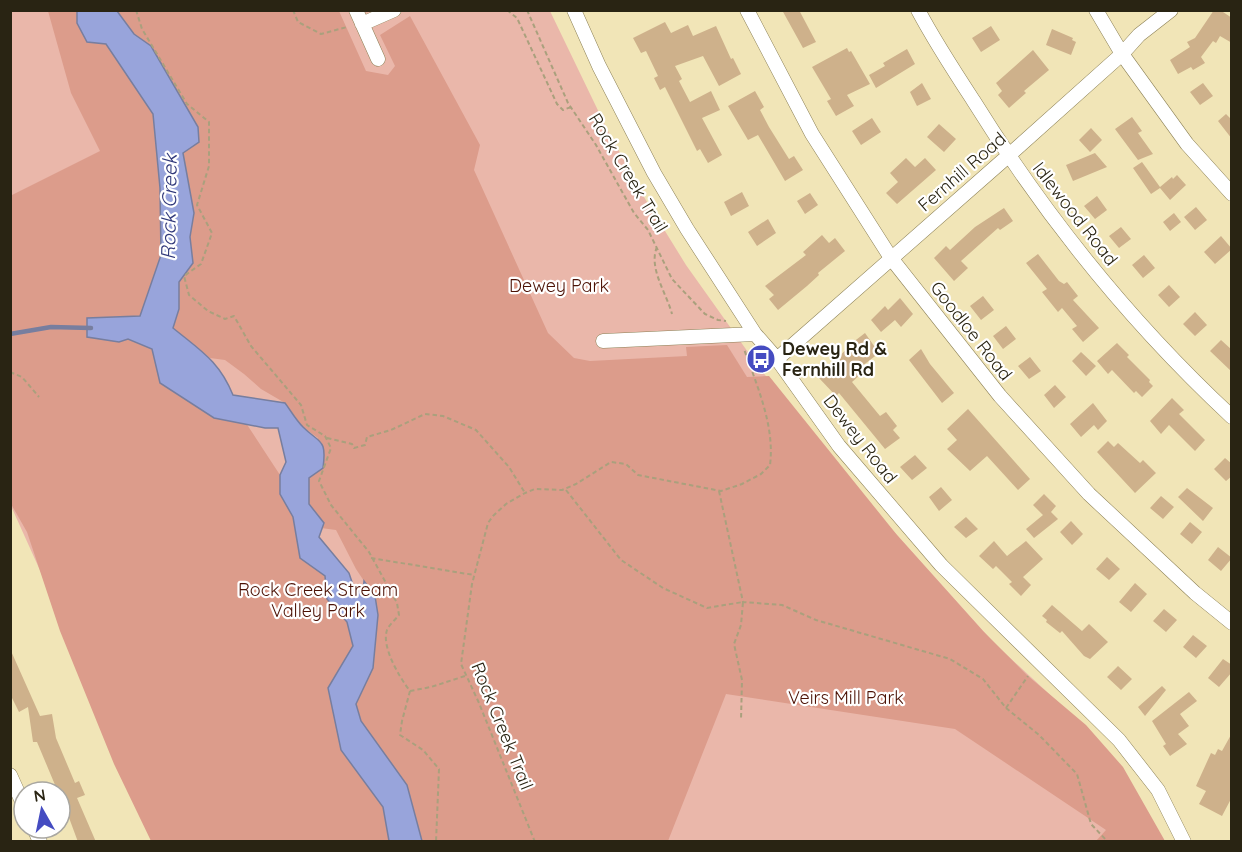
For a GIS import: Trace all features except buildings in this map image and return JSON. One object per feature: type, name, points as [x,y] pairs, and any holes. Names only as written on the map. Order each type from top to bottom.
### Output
[{"type":"street","points":[[356,10],[378,59]]},
{"type":"street","points":[[362,24],[394,10]]},
{"type":"street","name":"Dewey Road","points":[[574,10],[598,66],[654,173],[687,229],[755,334],[777,359],[839,446],[941,565],[1119,740],[1158,790],[1184,842]]},
{"type":"street","name":"Goodloe Road","points":[[747,10],[812,134],[891,258],[1000,396],[1089,494],[1195,593],[1232,623]]},
{"type":"street","name":"Idlewood Road","points":[[918,10],[1008,156],[1085,259],[1188,377],[1232,417]]},
{"type":"street","points":[[1096,10],[1122,54],[1187,144],[1230,190]]},
{"type":"street","name":"Fernhill Road","points":[[777,359],[1122,54],[1139,35],[1171,10]]},
{"type":"street","points":[[603,341],[755,334]]},
{"type":"path","points":[[136,10],[142,29],[188,104],[209,122],[209,166],[197,205],[212,233],[201,264],[184,276],[189,294],[208,311],[225,319],[234,316],[251,346],[301,405],[307,424],[326,438],[352,444],[354,448],[365,445],[367,437],[391,430],[425,414],[443,416],[476,430],[509,467],[525,493],[535,489],[554,492],[566,489],[611,462],[626,464],[638,474],[718,490],[742,484],[761,474],[770,465],[772,452],[765,412],[742,341]]},
{"type":"path","points":[[293,10],[297,22],[321,34],[362,24]]},
{"type":"path","points":[[507,10],[517,18],[557,104],[563,110],[571,107]]},
{"type":"path","name":"Rock Creek Trail","points":[[527,10],[571,107],[596,145],[634,213],[648,230],[672,279],[705,314],[718,320],[730,321]]},
{"type":"path","points":[[657,247],[653,256],[672,314]]},
{"type":"path","points":[[10,372],[22,377],[39,397]]},
{"type":"path","points":[[326,438],[331,448],[319,481],[332,505],[369,552],[397,603],[399,615],[387,631],[387,647],[396,672],[410,691]]},
{"type":"path","points":[[566,489],[621,560],[663,588],[707,608],[743,602],[782,605],[816,620],[950,659],[983,679],[1006,708],[1039,735],[1077,774],[1091,824],[1108,842]]},
{"type":"path","points":[[718,490],[743,602],[741,625],[734,644],[742,680],[741,720]]},
{"type":"path","name":"Rock Creek Trail","points":[[525,493],[506,504],[488,523],[474,575],[461,660],[465,676],[479,703],[535,842]]},
{"type":"path","points":[[371,558],[474,575]]},
{"type":"path","points":[[410,691],[465,676]]},
{"type":"path","points":[[1006,708],[1028,676]]},
{"type":"path","points":[[410,691],[400,735],[423,750],[439,769],[436,842]]},
{"type":"green space","name":"Rock Creek Stream Valley Park","points":[[10,11],[550,11],[606,127],[644,197],[686,265],[755,362],[836,467],[994,643],[1086,728],[1163,841],[162,841],[11,506]]},
{"type":"green space","points":[[48,11],[77,11],[77,23],[106,44],[153,114],[160,188],[161,255],[140,316],[87,318],[152,349],[160,383],[214,418],[246,423],[280,475],[280,494],[293,517],[300,558],[325,576],[327,599],[347,622],[353,646],[328,688],[341,750],[383,807],[389,841],[151,841],[114,764],[60,631],[27,532],[11,504],[10,196],[100,151],[71,93]]},
{"type":"green space","name":"Veirs Mill Park","points":[[117,11],[339,11],[366,71],[388,75],[395,66],[380,35],[410,16],[480,145],[474,170],[548,333],[574,358],[590,361],[687,356],[686,347],[727,345],[747,377],[769,376],[897,535],[983,631],[1028,676],[1086,725],[1123,767],[1165,841],[1096,841],[1106,830],[955,729],[726,694],[668,841],[422,841],[407,785],[361,721],[356,703],[373,668],[378,615],[374,596],[356,569],[336,530],[321,528],[323,523],[309,504],[309,478],[318,438],[303,427],[285,403],[261,389],[225,360],[210,358],[173,328],[179,309],[179,282],[193,263],[190,237],[194,213],[183,153],[198,127],[151,46],[134,34]]},
{"type":"water","name":"Rock Creek","points":[[77,11],[117,11],[134,34],[151,46],[198,127],[199,142],[183,153],[194,213],[190,237],[193,263],[179,282],[179,309],[173,328],[201,350],[215,365],[228,383],[233,395],[285,403],[300,424],[323,446],[323,468],[309,478],[309,504],[324,523],[319,537],[349,573],[355,591],[363,591],[364,581],[375,596],[378,615],[373,668],[356,704],[361,721],[407,785],[422,841],[389,841],[383,807],[341,750],[328,688],[353,646],[347,622],[327,599],[325,576],[300,558],[293,517],[280,494],[280,475],[286,462],[278,428],[265,428],[214,418],[160,383],[152,349],[128,339],[119,342],[87,337],[87,318],[140,316],[161,255],[160,188],[153,114],[106,44],[87,42],[77,23]]},
{"type":"waterway","points":[[10,334],[51,327],[91,328]]},
{"type":"place","name":"Dewey Rd & Fernhill Rd","points":[[761,359]]},
{"type":"park label","name":"Dewey Park","points":[[559,286]]}]
